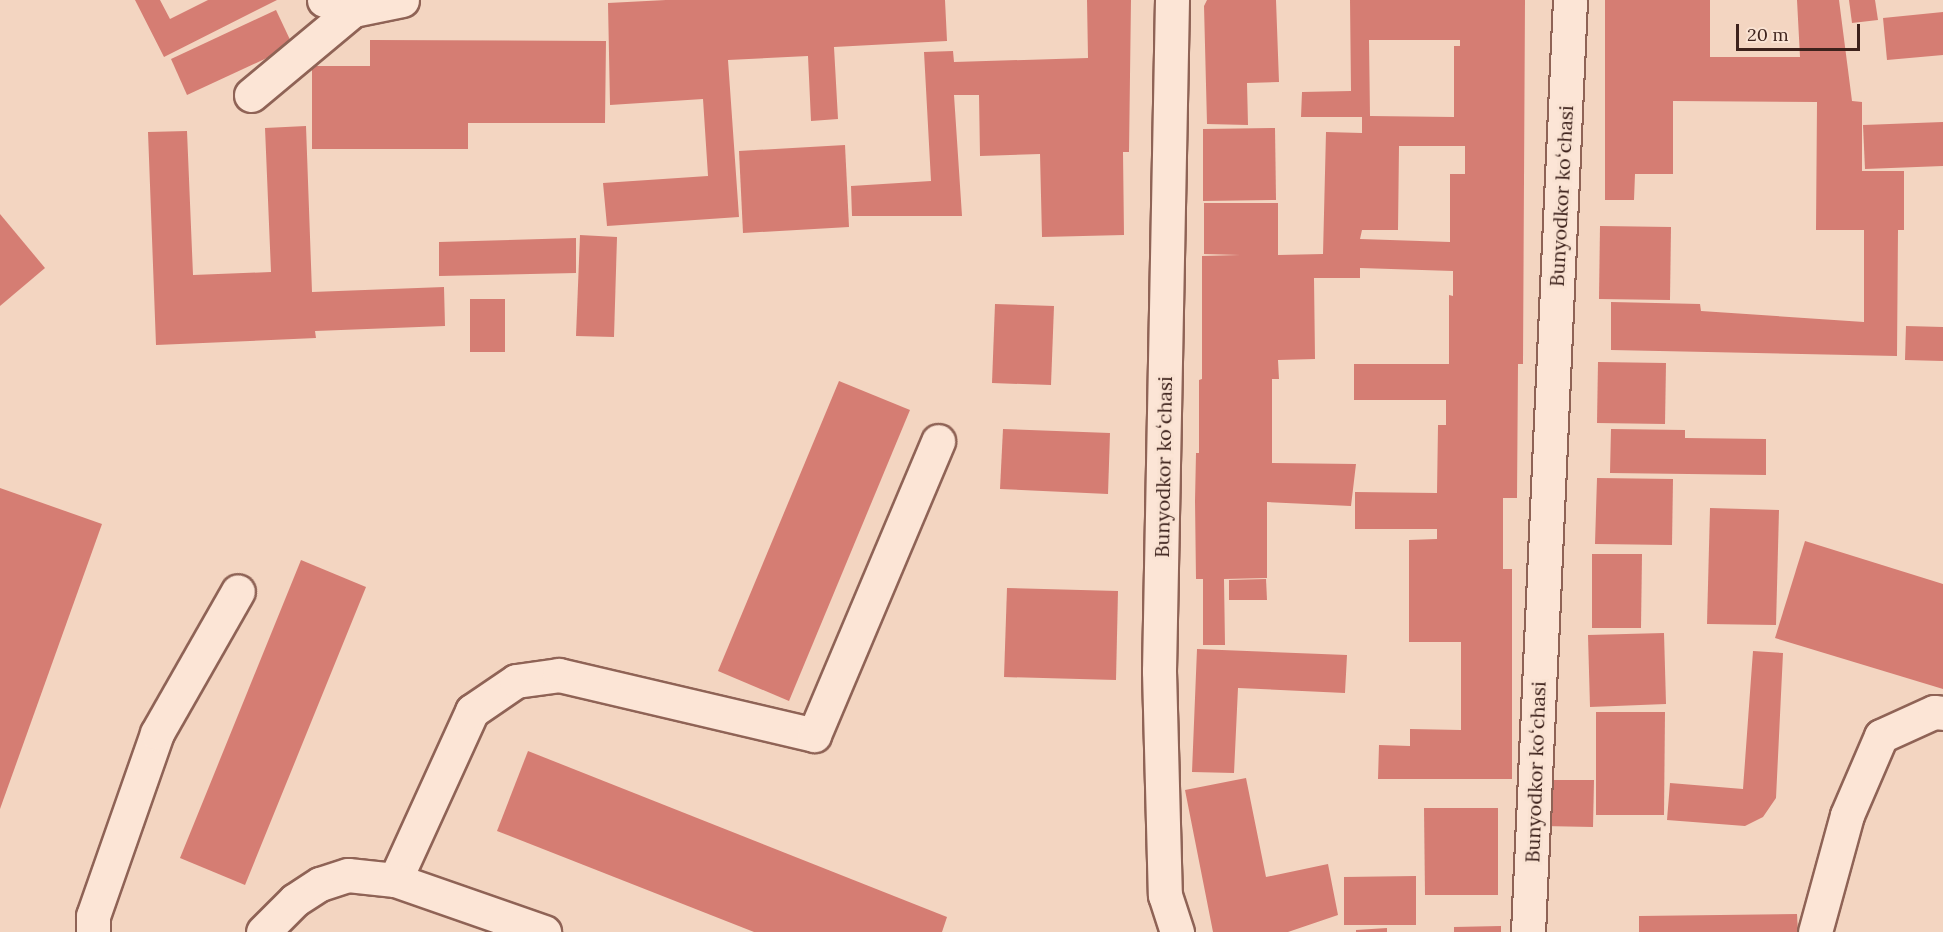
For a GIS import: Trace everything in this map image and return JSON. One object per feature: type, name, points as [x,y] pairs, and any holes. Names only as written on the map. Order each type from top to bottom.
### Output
[{"type":"street","points":[[251,95],[338,5],[402,0]]},
{"type":"street","name":"Bunyodkor koʻchasi","points":[[1172,0],[1159,671],[1165,896],[1177,932]]},
{"type":"street","name":"Bunyodkor koʻchasi","points":[[1528,932],[1570,0]]},
{"type":"street","points":[[395,880],[472,711],[516,681],[559,675],[814,735],[938,441]]},
{"type":"street","points":[[93,932],[93,916],[157,733],[238,591]]},
{"type":"street","points":[[1815,932],[1847,815],[1881,736],[1934,712],[1943,713]]},
{"type":"street","points":[[263,932],[295,900],[320,884],[348,875],[395,880],[532,930]]},
{"type":"building","points":[[135,0],[160,0],[170,19],[208,0],[277,0],[164,57]]},
{"type":"building","points":[[666,0],[945,0],[947,41],[834,47],[838,119],[811,121],[808,56],[728,60],[739,217],[607,226],[603,183],[708,176],[703,99],[610,105],[608,3]]},
{"type":"building","points":[[1087,0],[1131,0],[1129,152],[1123,152],[1124,235],[1042,237],[1040,154],[980,156],[979,95],[954,95],[962,216],[852,216],[851,186],[931,181],[924,52],[953,51],[954,62],[1088,58]]},
{"type":"building","points":[[1207,0],[1276,0],[1279,82],[1247,83],[1248,125],[1207,124],[1204,6]]},
{"type":"building","points":[[1350,0],[1525,0],[1523,364],[1518,364],[1517,498],[1503,498],[1503,569],[1512,569],[1512,779],[1378,779],[1379,745],[1410,746],[1410,729],[1461,730],[1461,642],[1409,642],[1409,540],[1437,539],[1437,529],[1355,529],[1355,492],[1437,493],[1438,425],[1446,425],[1446,400],[1354,400],[1354,364],[1449,364],[1449,295],[1453,296],[1453,271],[1360,268],[1360,278],[1314,278],[1315,359],[1278,360],[1279,379],[1272,379],[1272,463],[1356,464],[1351,506],[1267,502],[1267,578],[1224,579],[1225,645],[1203,645],[1203,579],[1196,579],[1195,501],[1196,453],[1199,453],[1199,380],[1202,379],[1202,256],[1240,255],[1204,254],[1204,203],[1278,203],[1278,255],[1323,254],[1326,132],[1362,133],[1362,117],[1301,117],[1302,92],[1351,91]],"holes":[[[1369,40],[1460,40],[1460,46],[1454,46],[1454,117],[1370,116]],[[1399,146],[1465,146],[1465,174],[1450,174],[1450,242],[1360,239],[1362,230],[1398,230]]]},
{"type":"building","points":[[1605,0],[1710,0],[1710,57],[1800,57],[1797,0],[1839,0],[1852,101],[1862,102],[1862,171],[1904,171],[1904,230],[1898,230],[1897,356],[1611,350],[1611,302],[1700,304],[1701,311],[1864,322],[1864,230],[1816,230],[1817,102],[1673,101],[1673,174],[1635,174],[1634,200],[1605,200]]},
{"type":"building","points":[[1849,0],[1875,0],[1878,20],[1852,23]]},
{"type":"building","points":[[276,10],[293,46],[187,95],[171,59]]},
{"type":"building","points":[[1943,12],[1943,55],[1887,60],[1883,18]]},
{"type":"building","points":[[370,40],[606,41],[605,123],[468,123],[468,149],[312,149],[312,66],[370,66]]},
{"type":"building","points":[[1943,122],[1943,166],[1865,169],[1863,125]]},
{"type":"building","points":[[306,126],[312,292],[444,287],[445,326],[315,331],[316,338],[156,345],[148,132],[187,131],[193,275],[271,272],[265,128]]},
{"type":"building","points":[[1275,128],[1276,200],[1203,201],[1203,129]]},
{"type":"building","points":[[845,145],[849,227],[743,233],[739,151]]},
{"type":"building","points":[[0,214],[45,268],[0,306]]},
{"type":"building","points":[[1600,226],[1671,227],[1670,300],[1599,299]]},
{"type":"building","points":[[580,235],[617,237],[614,337],[576,336]]},
{"type":"building","points":[[576,238],[576,273],[439,276],[439,242]]},
{"type":"building","points":[[470,299],[505,299],[505,352],[470,352]]},
{"type":"building","points":[[995,304],[1054,306],[1051,385],[992,383]]},
{"type":"building","points":[[1906,326],[1943,327],[1943,361],[1905,360]]},
{"type":"building","points":[[1598,362],[1666,363],[1665,424],[1597,423]]},
{"type":"building","points":[[839,381],[910,410],[789,701],[718,671]]},
{"type":"building","points":[[1003,429],[1110,433],[1108,494],[1000,489]]},
{"type":"building","points":[[1611,429],[1685,430],[1685,438],[1766,439],[1766,475],[1610,473]]},
{"type":"building","points":[[1597,478],[1673,479],[1672,545],[1595,544]]},
{"type":"building","points":[[0,488],[102,524],[0,809]]},
{"type":"building","points":[[1710,508],[1779,510],[1776,625],[1707,624]]},
{"type":"building","points":[[1805,541],[1943,584],[1943,689],[1775,638]]},
{"type":"building","points":[[1592,554],[1642,554],[1641,628],[1592,628]]},
{"type":"building","points":[[301,560],[366,587],[245,885],[180,858]]},
{"type":"building","points":[[1266,579],[1267,600],[1229,600],[1229,580]]},
{"type":"building","points":[[1007,588],[1118,591],[1116,680],[1004,677]]},
{"type":"building","points":[[1664,633],[1666,704],[1590,707],[1588,635]]},
{"type":"building","points":[[1197,649],[1347,655],[1345,693],[1238,688],[1234,773],[1192,772]]},
{"type":"building","points":[[1753,651],[1783,653],[1776,798],[1763,817],[1745,826],[1667,820],[1670,783],[1743,789]]},
{"type":"building","points":[[1596,712],[1665,712],[1664,815],[1596,815]]},
{"type":"building","points":[[528,751],[947,917],[942,932],[754,932],[497,831]]},
{"type":"building","points":[[1246,778],[1266,877],[1328,864],[1338,915],[1288,932],[1213,932],[1185,790]]},
{"type":"building","points":[[1543,780],[1594,780],[1593,827],[1543,826]]},
{"type":"building","points":[[1424,808],[1498,808],[1498,895],[1425,895]]},
{"type":"building","points":[[1416,876],[1416,925],[1344,925],[1344,877]]},
{"type":"building","points":[[1797,914],[1798,932],[1639,932],[1639,916]]},
{"type":"building","points":[[1501,926],[1501,932],[1454,932],[1454,927]]},
{"type":"building","points":[[1387,928],[1387,932],[1356,932],[1356,930]]}]
